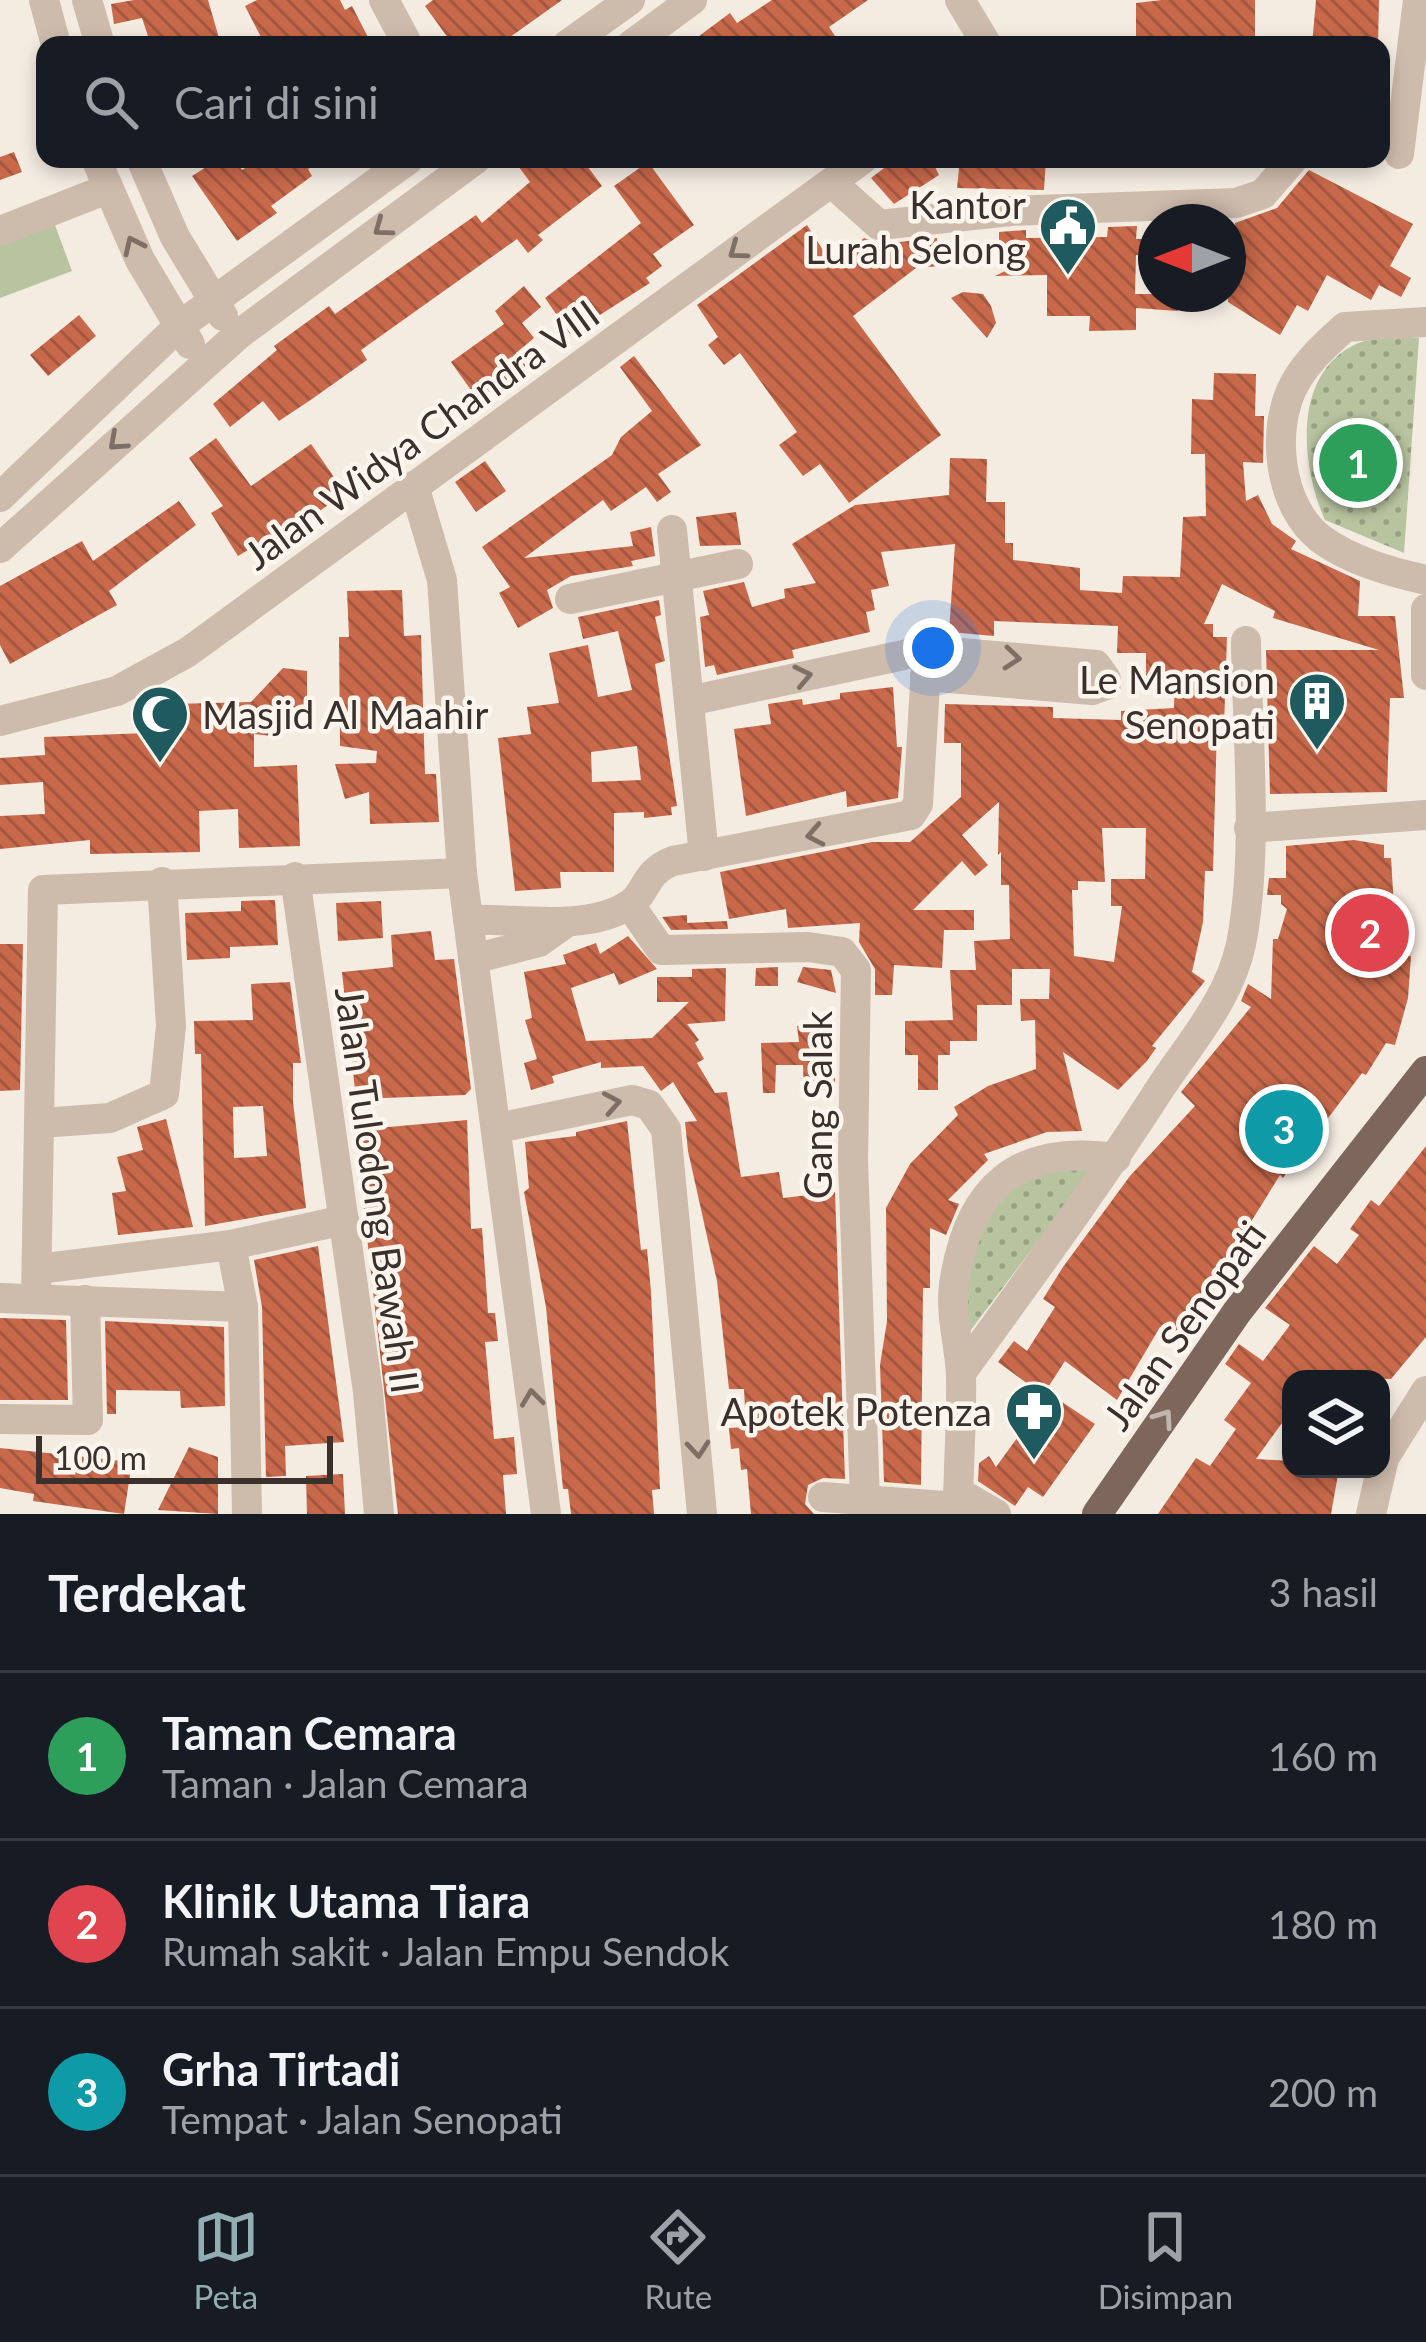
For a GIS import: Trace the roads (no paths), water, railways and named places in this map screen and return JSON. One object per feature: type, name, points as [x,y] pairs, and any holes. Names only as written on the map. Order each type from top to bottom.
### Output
[{"type":"main road","name":"Jalan Senopati","points":[[1097,1514],[1237,1312],[1426,1071]]},
{"type":"street","points":[[44,0],[54,36]]},
{"type":"street","points":[[87,0],[97,36]]},
{"type":"street","points":[[384,0],[402,36]]},
{"type":"street","points":[[404,0],[422,36]]},
{"type":"street","points":[[580,36],[630,0]]},
{"type":"street","points":[[643,36],[692,0]]},
{"type":"street","points":[[960,0],[982,36]]},
{"type":"street","points":[[1402,154],[1418,0]]},
{"type":"street","points":[[99,168],[178,327],[203,364]]},
{"type":"street","points":[[145,168],[175,237],[211,301],[238,335]]},
{"type":"street","points":[[0,497],[178,327],[396,168]]},
{"type":"street","points":[[0,548],[238,335],[463,168]]},
{"type":"street","name":"Jalan Widya Chandra VIII","points":[[0,721],[117,691],[149,675],[388,509],[851,168]]},
{"type":"street","points":[[832,182],[870,221],[892,226],[1011,211],[1236,203],[1263,194],[1285,168]]},
{"type":"street","points":[[0,231],[107,189]]},
{"type":"street","points":[[1426,322],[1345,327],[1294,385],[1281,446],[1289,490],[1318,537],[1375,566],[1426,580]]},
{"type":"street","points":[[414,486],[442,580],[462,873],[547,1514]]},
{"type":"street","points":[[388,509],[431,541]]},
{"type":"street","points":[[672,530],[704,856]]},
{"type":"street","points":[[570,599],[738,564]]},
{"type":"street","points":[[1426,609],[1426,675]]},
{"type":"street","points":[[961,1373],[1195,1042],[1229,979],[1241,943],[1249,828],[1246,641]]},
{"type":"street","points":[[468,920],[567,922],[630,905],[658,867],[911,815],[918,804],[926,663],[689,701]]},
{"type":"street","points":[[1249,828],[1426,815]]},
{"type":"street","points":[[37,1284],[43,890],[462,873]]},
{"type":"street","name":"Jalan Tulodong Bawah II","points":[[295,877],[344,1220],[379,1514]]},
{"type":"street","points":[[41,1123],[110,1118],[164,1094],[171,1026],[162,882]]},
{"type":"street","name":"Gang Salak","points":[[630,905],[650,942],[662,950],[808,947],[842,952],[856,970],[853,1160],[865,1501]]},
{"type":"street","points":[[473,959],[539,942],[567,922]]},
{"type":"street","points":[[498,1129],[632,1100],[649,1106],[666,1129],[702,1514]]},
{"type":"street","points":[[958,1504],[961,1373],[954,1284],[973,1216],[990,1192],[1040,1158],[1070,1151],[1116,1158]]},
{"type":"street","points":[[0,1298],[37,1284],[344,1220]]},
{"type":"street","points":[[231,1245],[243,1307],[247,1514]]},
{"type":"street","points":[[37,1284],[85,1300],[243,1307]]},
{"type":"street","points":[[0,1419],[88,1420],[85,1300]]},
{"type":"street","points":[[1371,1514],[1384,1458],[1426,1391]]},
{"type":"street","points":[[823,1497],[958,1504],[997,1514]]},
{"type":"place","name":"Kantor Lurah Selong","points":[[1068,277]]},
{"type":"place","name":"Taman Cemara","points":[[1358,463]]},
{"type":"place","name":"Le Mansion Senopati","points":[[1317,752]]},
{"type":"place","name":"Masjid Al Maahir","points":[[160,765]]},
{"type":"place","name":"Klinik Utama Tiara","points":[[1370,933]]},
{"type":"place","name":"Grha Tirtadi","points":[[1284,1129]]},
{"type":"place","name":"Apotek Potenza","points":[[1034,1462]]}]
